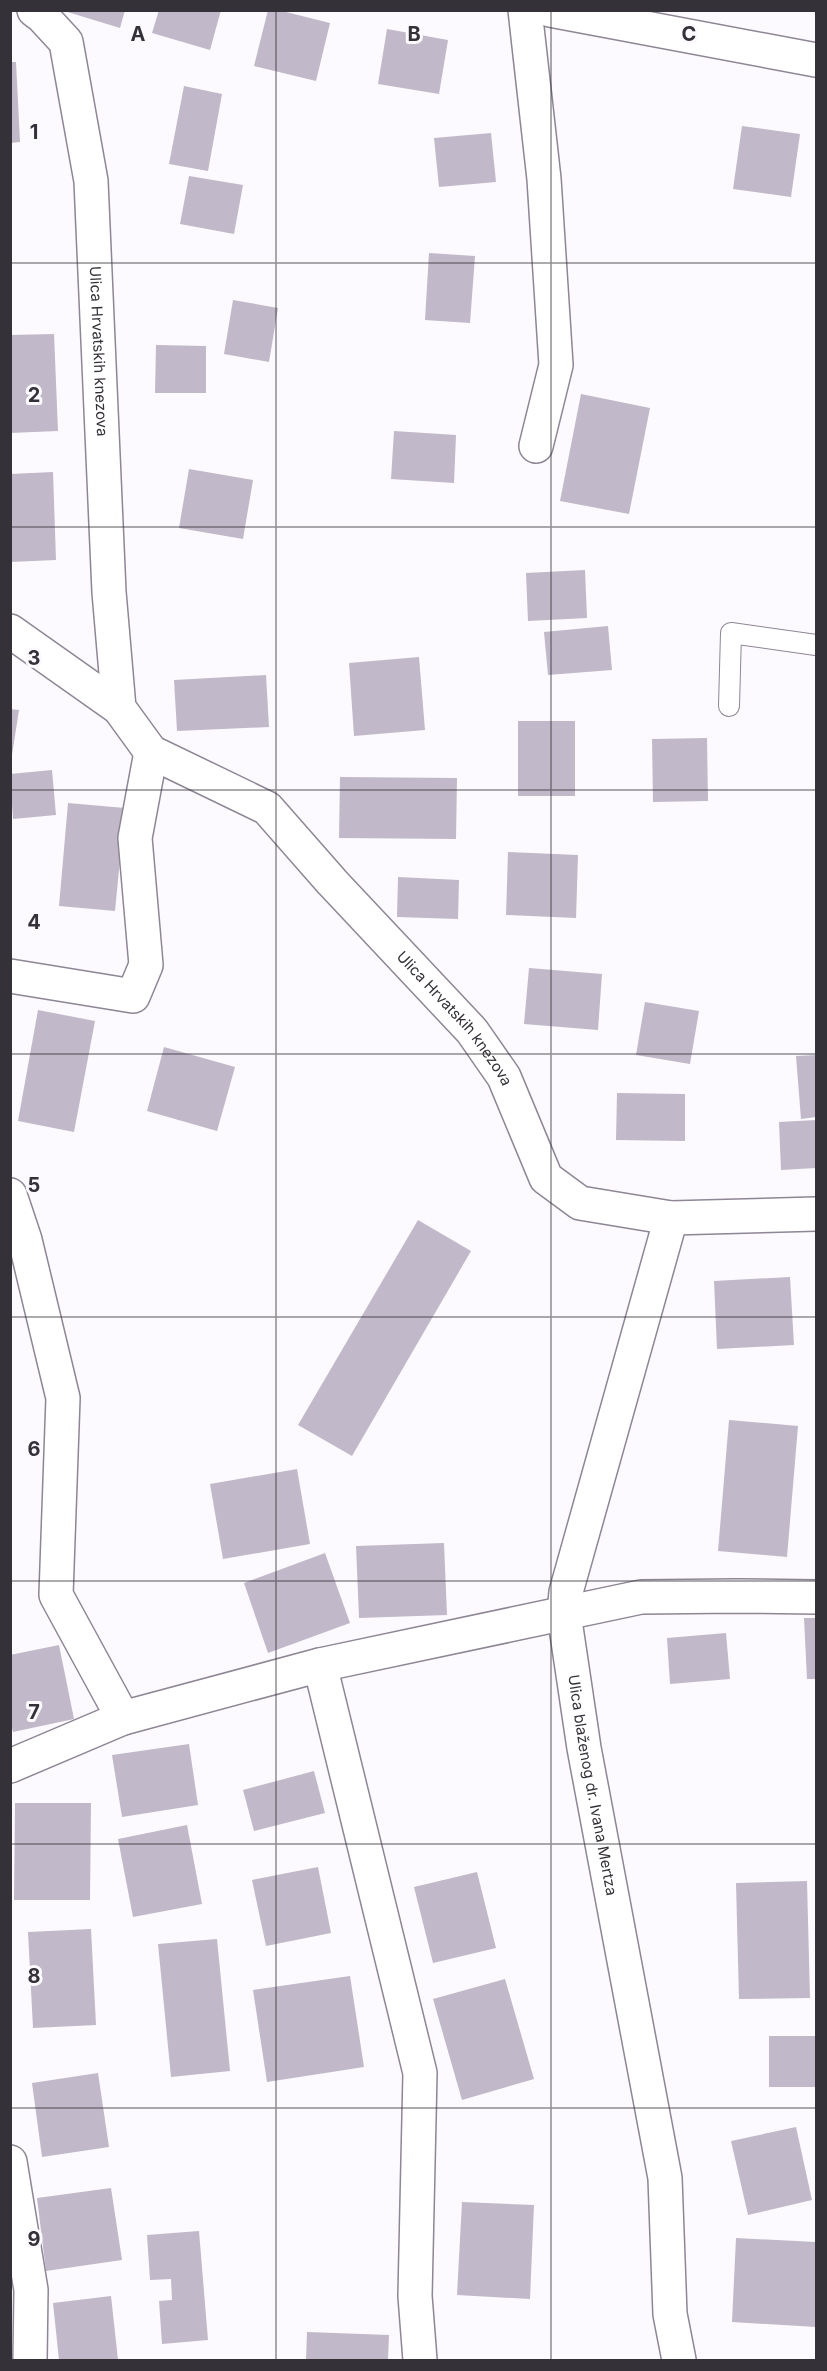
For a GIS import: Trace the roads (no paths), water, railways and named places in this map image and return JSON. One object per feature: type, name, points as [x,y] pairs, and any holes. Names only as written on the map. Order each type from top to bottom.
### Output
[{"type":"street","name":"Ulica Hrvatskih knezova","points":[[34,10],[66,42],[91,181],[109,592],[119,708]]},
{"type":"street","points":[[525,10],[544,179],[556,365],[536,446]]},
{"type":"street","points":[[550,10],[816,60]]},
{"type":"street","name":"Ulica Hrvatskih knezova","points":[[10,631],[119,708],[151,752],[267,808],[332,882],[472,1031],[504,1077],[546,1178],[580,1203],[671,1218],[816,1214]]},
{"type":"street","points":[[10,976],[133,996],[146,965],[135,838],[151,752]]},
{"type":"street","points":[[10,1195],[25,1240],[63,1398],[56,1594],[123,1718]]},
{"type":"street","name":"Ulica blaženog dr. Ivana Mertza","points":[[671,1218],[566,1592],[564,1614],[584,1748],[665,2178],[670,2314],[679,2361]]},
{"type":"street","points":[[10,1766],[123,1718],[320,1665],[640,1597],[816,1598]]},
{"type":"street","points":[[320,1665],[420,2073],[415,2296],[420,2361]]},
{"type":"street","points":[[10,2162],[31,2290],[30,2361]]},
{"type":"lane","points":[[729,706],[731,633],[816,645]]}]
